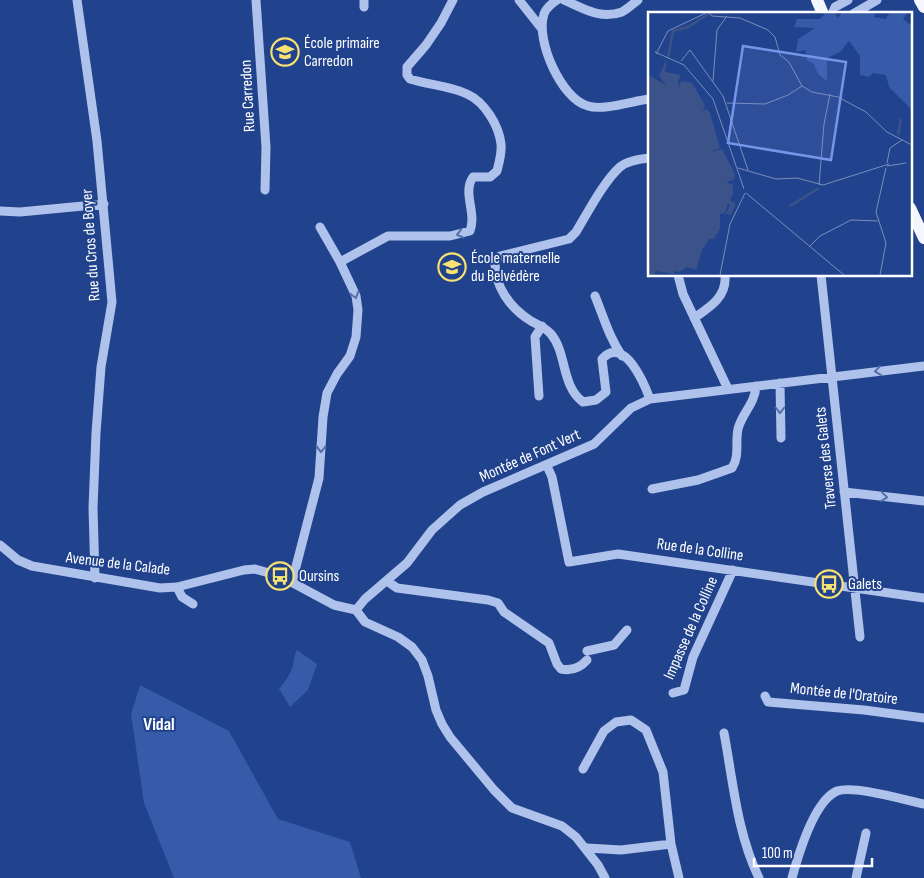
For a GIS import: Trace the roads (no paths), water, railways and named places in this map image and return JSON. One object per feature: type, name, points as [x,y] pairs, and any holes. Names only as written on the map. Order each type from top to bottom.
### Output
[{"type":"main road","points":[[817,0],[822,12]]},
{"type":"main road","points":[[920,0],[924,7]]},
{"type":"main road","points":[[912,212],[924,238]]},
{"type":"street","name":"Rue du Cros de Boyer","points":[[77,0],[97,141],[112,302],[101,366],[96,433],[95,578]]},
{"type":"street","name":"Rue Carredon","points":[[256,0],[266,147],[265,190]]},
{"type":"street","points":[[340,262],[388,236],[450,236],[470,231],[473,222],[469,183],[473,177],[490,177],[497,172],[501,145],[496,128],[488,113],[478,102],[468,95],[410,80],[407,74],[407,68],[441,23],[453,0]]},
{"type":"street","points":[[519,0],[542,28]]},
{"type":"street","points":[[557,0],[547,8],[543,15],[542,28],[548,58],[566,90],[581,104],[594,108],[648,99]]},
{"type":"street","points":[[564,0],[591,13],[607,15],[623,11],[638,0]]},
{"type":"street","points":[[833,12],[835,7],[848,0]]},
{"type":"street","points":[[856,12],[877,0]]},
{"type":"street","points":[[648,158],[621,166],[611,176],[576,232],[569,239],[500,256],[495,261],[497,280],[504,296],[531,320],[551,334],[576,397],[583,402],[596,400],[606,392],[602,359],[607,354],[615,352],[629,360],[640,376],[650,399]]},
{"type":"street","points":[[0,211],[20,212],[104,204]]},
{"type":"street","points":[[292,582],[319,478],[323,417],[328,393],[337,374],[350,356],[356,337],[358,310],[356,296],[340,262],[320,227]]},
{"type":"street","points":[[678,276],[683,294],[728,389]]},
{"type":"street","points":[[694,318],[718,300],[726,281],[725,276]]},
{"type":"street","name":"Traverse des Galets","points":[[821,276],[860,637]]},
{"type":"street","points":[[595,296],[607,331],[622,356]]},
{"type":"street","points":[[539,396],[535,337],[542,326]]},
{"type":"street","name":"Montée de Font Vert","points":[[356,610],[365,599],[414,555],[441,521],[460,505],[483,492],[548,466],[594,444],[631,408],[650,399],[924,366]]},
{"type":"street","points":[[780,383],[780,438]]},
{"type":"street","points":[[652,489],[698,480],[732,468],[737,458],[738,431],[742,419],[752,403],[756,386]]},
{"type":"street","name":"Rue de la Colline","points":[[548,466],[552,477],[569,562],[618,554],[924,598]]},
{"type":"street","points":[[844,492],[924,501]]},
{"type":"street","name":"Avenue de la Calade","points":[[0,545],[26,564],[95,578],[160,588],[177,587],[249,570],[272,573],[334,605],[356,610],[365,622],[398,637],[412,647],[422,660],[436,710],[442,724],[450,737],[498,795],[512,808],[562,826],[587,848],[605,878]]},
{"type":"street","name":"Impasse de la Colline","points":[[673,693],[684,690],[694,657],[733,570]]},
{"type":"street","points":[[387,581],[396,588],[495,602],[504,612],[549,643],[557,664],[561,669],[572,669],[582,665],[587,655],[614,644],[627,630]]},
{"type":"street","points":[[177,587],[182,597],[192,604]]},
{"type":"street","name":"Montée de l'Oratoire","points":[[765,696],[768,702],[864,710],[924,718]]},
{"type":"street","points":[[583,769],[604,732],[616,722],[632,720],[646,730],[663,772],[671,844],[680,878]]},
{"type":"street","points":[[724,733],[741,824],[752,864],[759,878]]},
{"type":"street","points":[[792,878],[801,846],[814,817],[828,797],[837,791],[865,791],[924,804]]},
{"type":"street","points":[[856,878],[866,833]]},
{"type":"street","points":[[587,848],[621,850],[671,844]]},
{"type":"place","name":"École primaire Carredon","points":[[285,52]]},
{"type":"place","name":"École maternelle du Belvédère","points":[[452,267]]},
{"type":"place","name":"Oursins","points":[[280,576]]},
{"type":"place","name":"Galets","points":[[829,584]]},
{"type":"district","name":"Vidal","points":[[159,724]]}]
